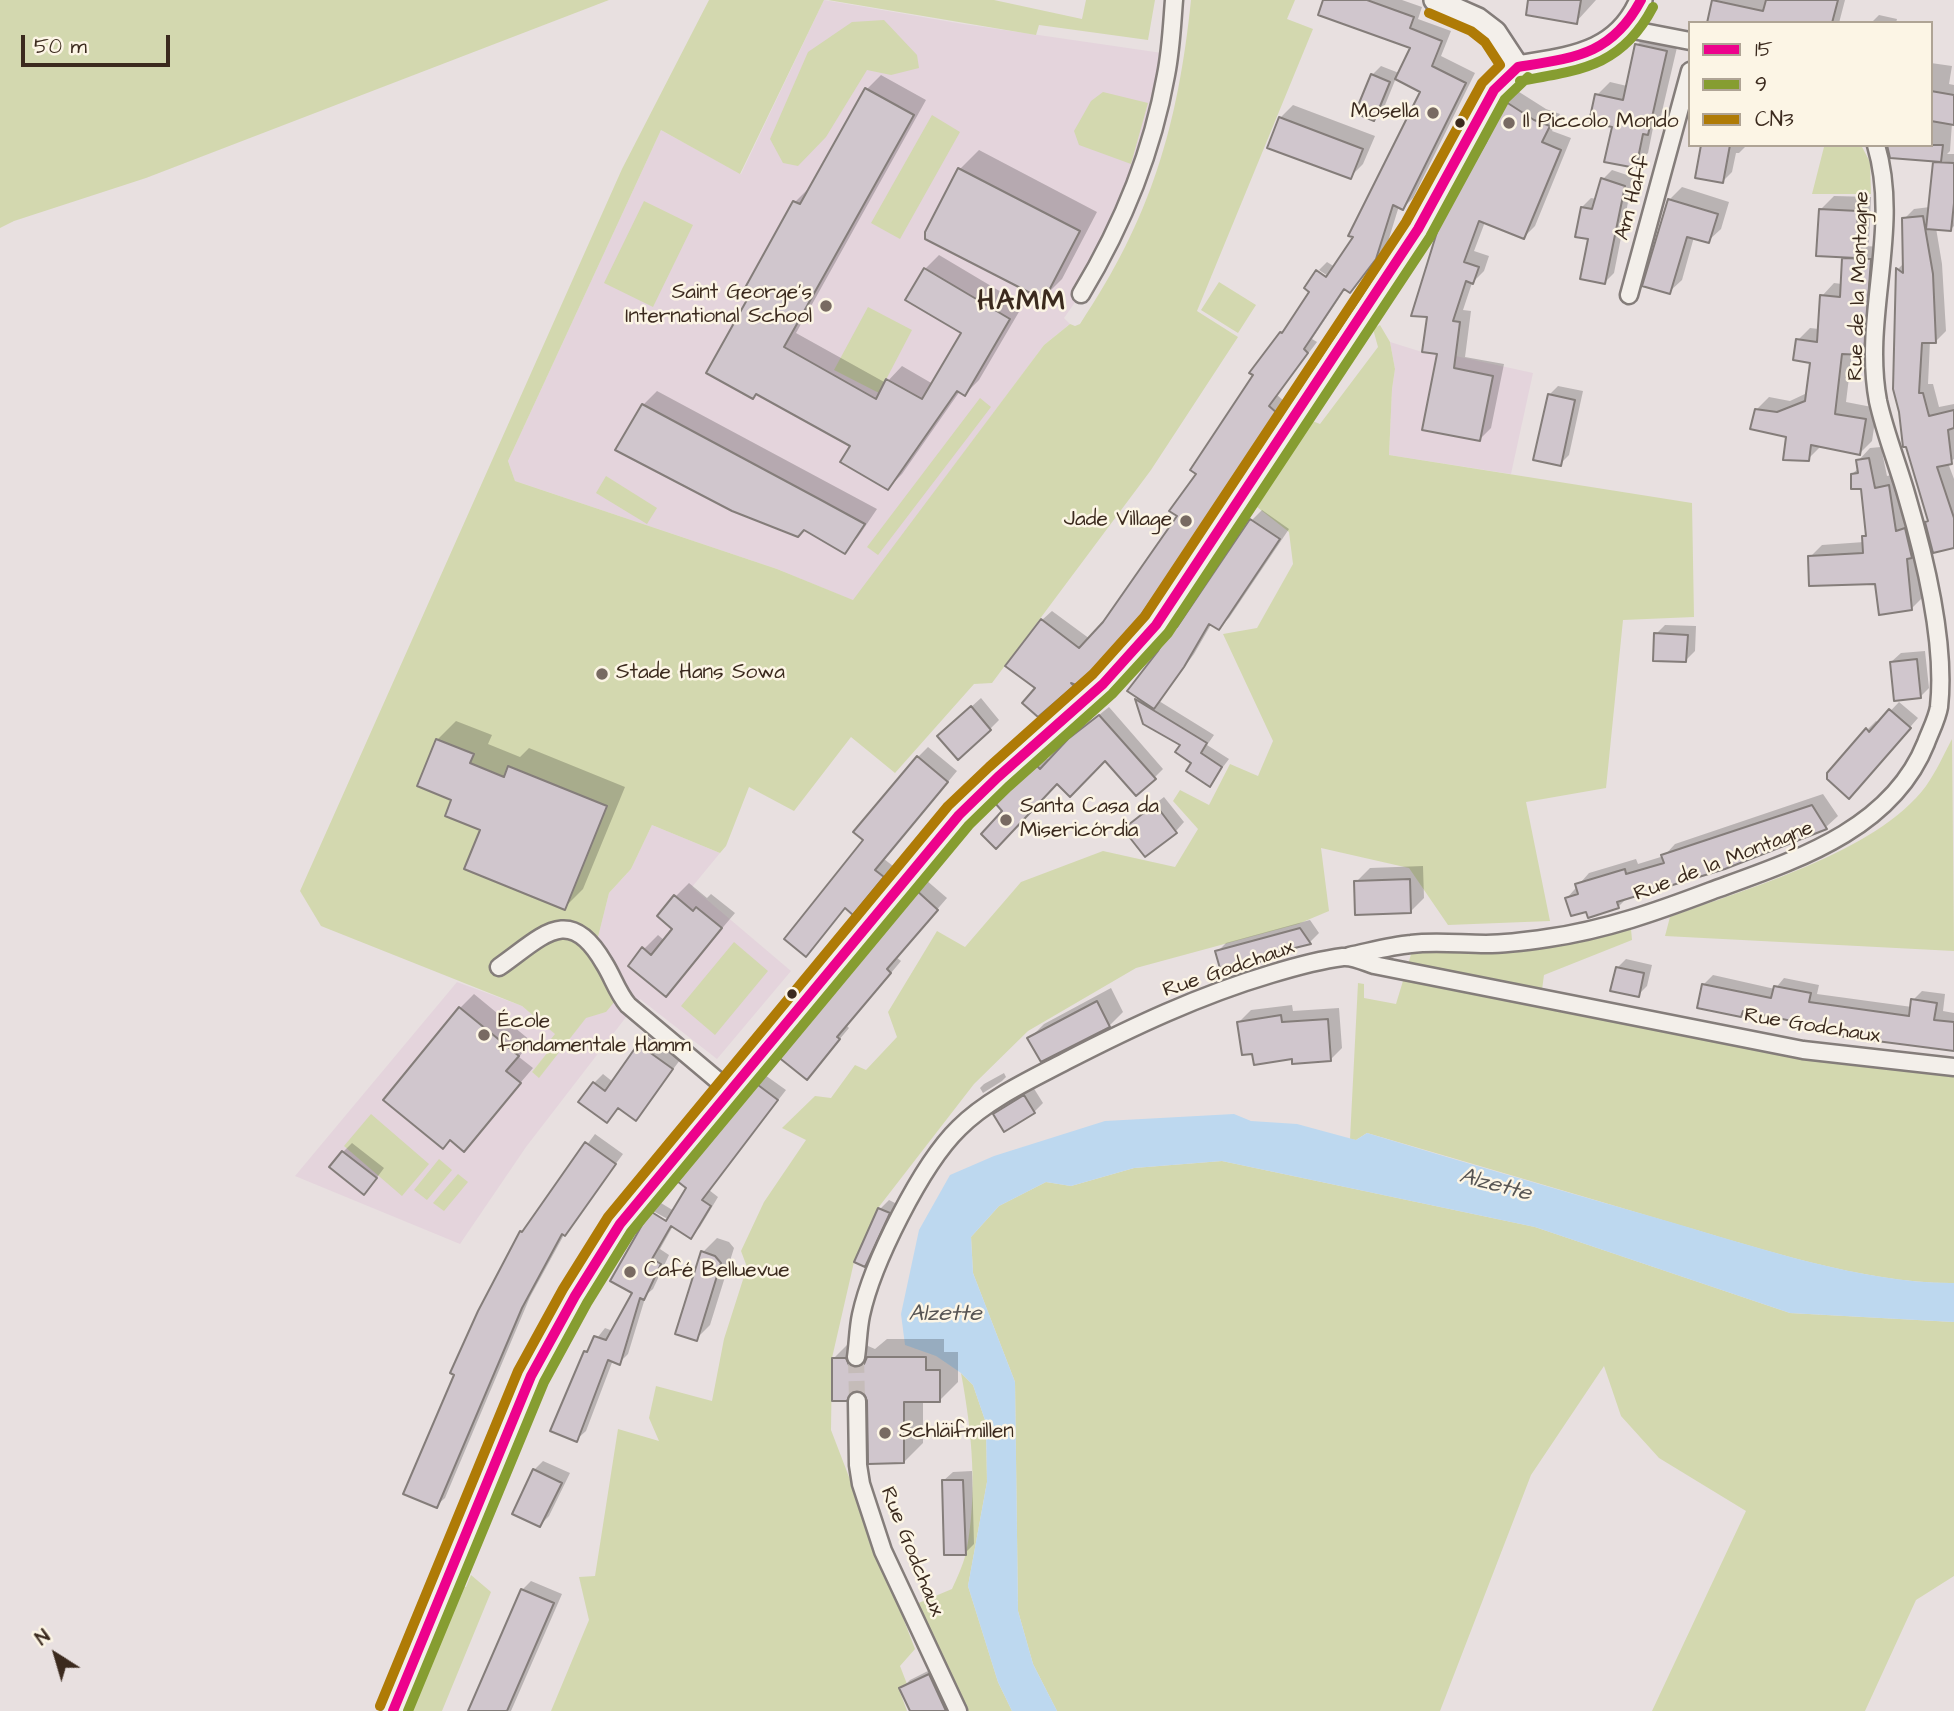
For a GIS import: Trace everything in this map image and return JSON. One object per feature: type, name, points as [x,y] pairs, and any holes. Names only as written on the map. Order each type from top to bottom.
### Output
[{"type":"main road","points":[[1435,0],[1478,19],[1495,32],[1518,67]]},
{"type":"main road","points":[[393,1711],[531,1376],[575,1296],[620,1224],[959,815],[1103,684],[1156,625],[1373,301],[1418,229],[1494,90],[1518,67],[1581,56],[1604,44],[1636,13],[1641,0]]},
{"type":"street","points":[[1081,294],[1106,253],[1145,159],[1167,73],[1174,0]]},
{"type":"street","points":[[1623,28],[1688,41]]},
{"type":"street","name":"Am Haff","points":[[1629,295],[1688,78]]},
{"type":"street","name":"Rue de la Montagne","points":[[1346,957],[1411,944],[1490,944],[1550,938],[1630,921],[1797,860],[1832,843],[1869,816],[1905,782],[1919,759],[1939,710],[1939,650],[1925,569],[1908,498],[1873,375],[1886,204],[1884,171],[1877,147]]},
{"type":"street","points":[[499,967],[557,928],[573,929],[586,937],[595,949],[628,1005],[729,1090]]},
{"type":"street","name":"Rue Godchaux","points":[[856,1357],[861,1315],[875,1274],[908,1202],[937,1155],[958,1129],[985,1107],[1020,1086],[1137,1025],[1239,984],[1295,967],[1346,957],[1374,965],[1803,1050],[1954,1067]]},
{"type":"street","name":"Rue Godchaux","points":[[857,1401],[858,1465],[876,1529],[893,1574],[958,1711]]},
{"type":"shaded area","name":"Saint George's International School","points":[[824,0],[963,24],[1169,54],[1156,120],[1081,294],[1064,318],[1070,324],[1044,345],[854,601],[777,569],[515,481],[508,461],[661,130],[741,174]]},
{"type":"shaded area","points":[[1390,342],[1422,352],[1456,356],[1533,373],[1511,474],[1389,455],[1395,369]]},
{"type":"shaded area","name":"École fondamentale Hamm","points":[[652,825],[720,853],[692,887],[791,971],[717,1059],[640,999],[526,1147],[460,1244],[295,1176],[457,982],[522,1006],[556,1034],[556,1043],[532,1072],[539,1077],[586,1017],[606,1012],[595,949],[609,893],[631,869]]},
{"type":"green space","points":[[0,0],[609,0],[146,178],[0,228]]},
{"type":"green space","points":[[709,0],[824,0],[740,174],[661,130],[508,461],[515,481],[777,569],[853,600],[1044,345],[1070,324],[1080,324],[1105,285],[1143,208],[1157,170],[1178,89],[1191,0],[1295,0],[1287,19],[1313,29],[1197,311],[1238,337],[1151,470],[992,683],[974,684],[895,773],[851,737],[794,811],[749,787],[726,846],[720,853],[652,825],[631,869],[609,893],[595,949],[620,995],[606,1012],[586,1018],[539,1078],[532,1072],[555,1043],[551,1039],[555,1034],[522,1006],[321,926],[300,891],[622,169]]},
{"type":"green space","points":[[828,0],[994,0],[1082,19],[1086,0],[1155,0],[1148,40],[1039,25],[1036,35]]},
{"type":"green space","points":[[884,20],[917,55],[919,68],[891,75],[867,70],[826,137],[798,166],[783,163],[770,139],[808,52],[852,22]]},
{"type":"green space","points":[[1103,92],[1148,103],[1131,164],[1079,145],[1074,131],[1091,101]]},
{"type":"green space","points":[[932,115],[960,132],[900,239],[871,223]]},
{"type":"green space","points":[[1824,147],[1862,147],[1870,162],[1871,194],[1812,194]]},
{"type":"green space","points":[[644,201],[693,225],[653,307],[604,283]]},
{"type":"green space","points":[[1219,282],[1256,305],[1238,333],[1201,310]]},
{"type":"green space","points":[[868,307],[912,330],[879,393],[834,370]]},
{"type":"green space","points":[[1380,325],[1390,342],[1395,369],[1389,455],[1692,503],[1694,617],[1623,620],[1606,788],[1526,802],[1550,921],[1448,925],[1409,868],[1321,848],[1329,911],[1298,924],[1136,968],[1028,1031],[974,1084],[878,1208],[854,1262],[832,1358],[831,1430],[915,1649],[900,1666],[907,1684],[899,1689],[907,1711],[551,1711],[589,1620],[579,1577],[595,1576],[618,1429],[659,1441],[649,1418],[656,1386],[712,1401],[724,1339],[747,1267],[741,1251],[764,1202],[806,1140],[782,1128],[815,1096],[831,1098],[855,1065],[866,1070],[897,1037],[888,1012],[937,931],[965,947],[1021,882],[1103,851],[1175,867],[1198,829],[1173,801],[1180,790],[1209,805],[1230,764],[1258,776],[1273,741],[1223,634],[1257,628],[1293,564],[1289,532],[1257,507],[1310,420],[1320,424],[1378,347],[1373,329]]},
{"type":"green space","points":[[980,398],[991,407],[878,555],[867,547]]},
{"type":"green space","points":[[606,476],[657,508],[647,524],[596,493]]},
{"type":"green space","points":[[1952,739],[1954,951],[1665,936],[1670,917],[1808,866],[1876,831],[1904,810],[1926,786]]},
{"type":"green space","points":[[1631,929],[1632,940],[1544,975],[1541,997],[1803,1050],[1954,1067],[1954,1283],[1886,1278],[1815,1263],[1367,1133],[1356,1140],[1350,1139],[1358,983],[1364,984],[1364,998],[1396,1004],[1412,951],[1491,951],[1549,945]]},
{"type":"green space","points":[[734,942],[768,971],[715,1035],[681,1006]]},
{"type":"green space","points":[[371,1114],[429,1164],[402,1196],[344,1146]]},
{"type":"green space","points":[[439,1159],[452,1170],[427,1200],[414,1190]]},
{"type":"green space","points":[[1222,1161],[1535,1227],[1790,1313],[1954,1322],[1954,1576],[1916,1600],[1865,1711],[1652,1711],[1746,1511],[1659,1458],[1621,1416],[1604,1366],[1531,1475],[1440,1711],[1057,1711],[1033,1664],[1018,1611],[1015,1382],[973,1273],[971,1237],[999,1206],[1046,1182],[1071,1186],[1134,1168]]},
{"type":"green space","points":[[458,1174],[468,1182],[444,1211],[433,1203]]},
{"type":"green space","points":[[961,1373],[973,1385],[986,1423],[987,1482],[968,1586],[998,1682],[1012,1711],[958,1711],[909,1607],[952,1589],[966,1553],[973,1485],[968,1418]]},
{"type":"green space","points":[[471,1575],[491,1592],[442,1711],[409,1711],[461,1586],[466,1587]]},
{"type":"water","name":"Alzette","points":[[1234,1114],[1251,1121],[1297,1124],[1356,1140],[1367,1133],[1813,1263],[1885,1278],[1954,1283],[1954,1322],[1790,1313],[1535,1227],[1222,1161],[1134,1168],[1071,1186],[1046,1182],[999,1206],[971,1237],[973,1273],[1015,1382],[1018,1611],[1033,1664],[1057,1711],[1012,1711],[998,1682],[968,1586],[987,1482],[986,1423],[973,1385],[961,1373],[936,1356],[905,1345],[901,1314],[919,1230],[950,1175],[994,1156],[1105,1121]]},
{"type":"building","points":[[1323,0],[1367,0],[1414,17],[1410,28],[1442,41],[1432,66],[1466,83],[1403,210],[1393,205],[1376,259],[1350,293],[1344,289],[1304,349],[1308,353],[1269,406],[1277,413],[1223,492],[1210,519],[1174,574],[1171,572],[1125,638],[1099,663],[1101,665],[1076,685],[1071,683],[1074,686],[1038,717],[1022,703],[1035,688],[1005,666],[1041,619],[1079,648],[1103,622],[1177,516],[1169,511],[1196,474],[1190,470],[1253,375],[1249,373],[1280,332],[1282,333],[1309,292],[1304,288],[1316,270],[1326,277],[1353,237],[1348,236],[1420,92],[1395,79],[1410,48],[1318,15]]},
{"type":"building","points":[[1528,0],[1581,0],[1577,24],[1526,15]]},
{"type":"building","points":[[1712,0],[1763,11],[1766,0],[1838,0],[1833,21],[1707,21]]},
{"type":"building","points":[[1635,44],[1667,51],[1648,135],[1643,134],[1636,168],[1604,162],[1612,127],[1589,122],[1595,94],[1623,100]]},
{"type":"building","points":[[1371,74],[1390,82],[1374,121],[1355,113]]},
{"type":"building","points":[[865,88],[914,115],[784,347],[876,399],[886,379],[922,399],[961,333],[905,300],[924,268],[1010,319],[965,396],[957,391],[888,490],[840,462],[850,446],[756,394],[753,399],[706,373],[748,298],[741,295],[793,201],[800,204]]},
{"type":"building","points":[[1933,91],[1954,95],[1954,125],[1933,121]]},
{"type":"building","points":[[1503,100],[1534,120],[1550,126],[1542,142],[1561,150],[1524,239],[1479,221],[1464,262],[1479,267],[1473,284],[1466,281],[1453,321],[1460,322],[1454,368],[1493,376],[1480,441],[1422,430],[1437,354],[1422,352],[1427,317],[1411,316],[1441,219],[1486,142]]},
{"type":"building","points":[[1279,117],[1363,149],[1351,179],[1267,148]]},
{"type":"building","points":[[1943,145],[1941,162],[1890,158],[1887,147]]},
{"type":"building","points":[[1701,147],[1730,147],[1723,183],[1695,178]]},
{"type":"building","points":[[1933,162],[1954,163],[1951,231],[1926,229]]},
{"type":"building","points":[[958,168],[1080,231],[1044,300],[925,239],[925,232]]},
{"type":"building","points":[[1601,178],[1625,186],[1605,284],[1580,279],[1588,239],[1575,237],[1581,207],[1592,209]]},
{"type":"building","points":[[1668,199],[1718,214],[1709,243],[1687,237],[1670,294],[1642,286]]},
{"type":"building","points":[[1819,209],[1858,211],[1856,258],[1816,256]]},
{"type":"building","points":[[1923,216],[1933,274],[1936,343],[1922,343],[1919,393],[1923,393],[1929,416],[1954,410],[1954,428],[1948,430],[1952,464],[1937,467],[1954,518],[1954,548],[1933,553],[1925,522],[1928,521],[1906,447],[1903,447],[1893,389],[1896,268],[1903,273],[1902,218]]},
{"type":"building","points":[[1842,258],[1871,259],[1864,355],[1842,354],[1835,414],[1866,419],[1860,455],[1811,445],[1809,461],[1783,460],[1786,437],[1750,429],[1755,409],[1777,412],[1805,401],[1810,363],[1793,360],[1796,339],[1817,342],[1820,295],[1840,297]]},
{"type":"building","points":[[1548,394],[1575,400],[1561,466],[1533,460]]},
{"type":"building","points":[[642,404],[865,524],[845,554],[804,530],[798,537],[732,511],[615,450]]},
{"type":"building","points":[[1869,458],[1875,488],[1889,485],[1896,531],[1905,528],[1912,558],[1907,559],[1912,610],[1879,615],[1875,584],[1809,586],[1808,556],[1863,553],[1862,536],[1866,536],[1861,489],[1851,489],[1851,474],[1858,473],[1856,460]]},
{"type":"building","points":[[1250,519],[1280,539],[1219,630],[1209,624],[1184,667],[1154,709],[1127,691],[1158,651],[1173,624],[1177,627]]},
{"type":"building","points":[[1654,633],[1688,635],[1686,662],[1653,661]]},
{"type":"building","points":[[1917,659],[1921,698],[1894,701],[1890,662]]},
{"type":"building","points":[[1135,699],[1207,743],[1201,753],[1222,767],[1210,787],[1186,771],[1191,763],[1175,752],[1180,745],[1143,724]]},
{"type":"building","points":[[971,706],[991,730],[958,760],[937,736]]},
{"type":"building","points":[[1889,709],[1911,728],[1849,799],[1827,779],[1827,773],[1866,728],[1869,732]]},
{"type":"building","points":[[1099,715],[1156,779],[1136,796],[1105,761],[1070,797],[1057,784],[996,849],[981,834],[1002,811],[995,803],[1034,763],[1040,769],[1068,739]]},
{"type":"building","points":[[436,739],[474,754],[470,763],[504,777],[508,766],[607,806],[565,910],[464,869],[480,830],[445,816],[451,800],[417,786]]},
{"type":"building","points":[[917,756],[948,782],[875,870],[884,877],[853,915],[845,908],[806,957],[784,939],[863,840],[853,832]]},
{"type":"building","points":[[1155,804],[1177,833],[1145,857],[1123,829]]},
{"type":"building","points":[[1812,805],[1827,829],[1725,869],[1617,902],[1619,908],[1588,918],[1586,912],[1571,916],[1565,898],[1578,894],[1575,884],[1625,869],[1626,874],[1664,863],[1661,855]]},
{"type":"building","points":[[1410,879],[1411,913],[1355,915],[1354,881]]},
{"type":"building","points":[[915,889],[938,910],[887,969],[891,973],[837,1037],[840,1039],[807,1080],[777,1056]]},
{"type":"building","points":[[674,895],[693,911],[696,907],[722,928],[666,997],[628,966],[642,947],[651,955],[672,929],[657,916]]},
{"type":"building","points":[[1300,928],[1311,944],[1258,957],[1260,962],[1221,972],[1215,951]]},
{"type":"building","points":[[1616,967],[1644,973],[1639,997],[1610,991]]},
{"type":"building","points":[[1702,984],[1771,998],[1774,986],[1811,993],[1809,1002],[1909,1016],[1911,999],[1937,1003],[1934,1020],[1954,1022],[1954,1051],[1830,1035],[1831,1029],[1743,1011],[1741,1017],[1697,1008]]},
{"type":"building","points":[[1097,1001],[1110,1027],[1041,1062],[1027,1038]]},
{"type":"building","points":[[459,1007],[519,1056],[506,1071],[521,1083],[464,1152],[450,1140],[443,1149],[383,1100]]},
{"type":"building","points":[[1281,1015],[1282,1022],[1328,1019],[1331,1061],[1292,1064],[1292,1059],[1254,1065],[1252,1054],[1242,1055],[1237,1022]]},
{"type":"building","points":[[638,1044],[673,1069],[636,1121],[618,1108],[607,1123],[578,1102],[593,1082],[605,1091]]},
{"type":"building","points":[[754,1082],[778,1100],[702,1200],[711,1206],[691,1239],[671,1226],[652,1259],[661,1264],[644,1300],[640,1298],[620,1365],[608,1360],[577,1442],[550,1431],[584,1351],[587,1352],[594,1336],[606,1340],[632,1293],[610,1281],[650,1211],[666,1221],[686,1188],[677,1181]]},
{"type":"building","points":[[1024,1095],[1035,1113],[1004,1132],[993,1114]]},
{"type":"building","points":[[585,1142],[616,1164],[565,1236],[562,1234],[522,1308],[437,1508],[403,1494],[454,1375],[450,1373],[478,1311],[520,1231],[522,1232]]},
{"type":"building","points":[[342,1151],[377,1178],[364,1195],[329,1167]]},
{"type":"building","points":[[878,1208],[890,1213],[865,1267],[854,1262]]},
{"type":"building","points":[[701,1251],[715,1256],[721,1263],[697,1341],[675,1334]]},
{"type":"building","name":"Schläifmillen","points":[[867,1357],[926,1357],[926,1370],[940,1370],[940,1402],[904,1402],[904,1463],[868,1464],[867,1401],[863,1392],[852,1392],[847,1401],[832,1401],[832,1358],[846,1358],[849,1365],[855,1367],[864,1364]]},
{"type":"building","points":[[533,1469],[562,1483],[540,1527],[512,1514]]},
{"type":"building","points":[[942,1480],[963,1480],[966,1555],[944,1555]]},
{"type":"building","points":[[521,1589],[554,1603],[507,1711],[468,1711]]},
{"type":"building","points":[[929,1674],[946,1711],[910,1711],[899,1688]]},
{"type":"tunnel","points":[[856,1357],[857,1401]]},
{"type":"transit line","name":"15","points":[[1518,67],[1590,51],[1617,32],[1641,0]]},
{"type":"transit line","name":"9","points":[[1520,81],[1563,73],[1598,62],[1628,42],[1653,7]]},
{"type":"transit line","name":"CN3","points":[[380,1706],[518,1371],[563,1289],[608,1217],[948,806],[1093,674],[1145,616],[1406,222],[1482,83],[1500,65],[1485,42],[1471,31],[1429,13]]},
{"type":"transit line","name":"15","points":[[393,1711],[531,1376],[575,1296],[620,1224],[959,815],[1103,684],[1156,625],[1418,229],[1494,90],[1518,67]]},
{"type":"transit line","name":"9","points":[[408,1711],[544,1382],[587,1303],[631,1232],[969,825],[1112,694],[1168,633],[1430,237],[1505,99],[1528,77]]},
{"type":"place","name":"Mosella","points":[[1433,113]]},
{"type":"place","name":"Il Piccolo Mondo","points":[[1509,123]]},
{"type":"place","name":"Saint George's International School","points":[[826,306]]},
{"type":"place","name":"Jade Village","points":[[1186,521]]},
{"type":"place","name":"Stade Hans Sowa","points":[[602,674]]},
{"type":"place","name":"Santa Casa da Misericórdia","points":[[1006,820]]},
{"type":"place","name":"École fondamentale Hamm","points":[[484,1035]]},
{"type":"place","name":"Café Belluevue","points":[[630,1272]]},
{"type":"place","name":"Schläifmillen","points":[[885,1433]]},
{"type":"district","name":"HAMM","points":[[1022,303]]}]
